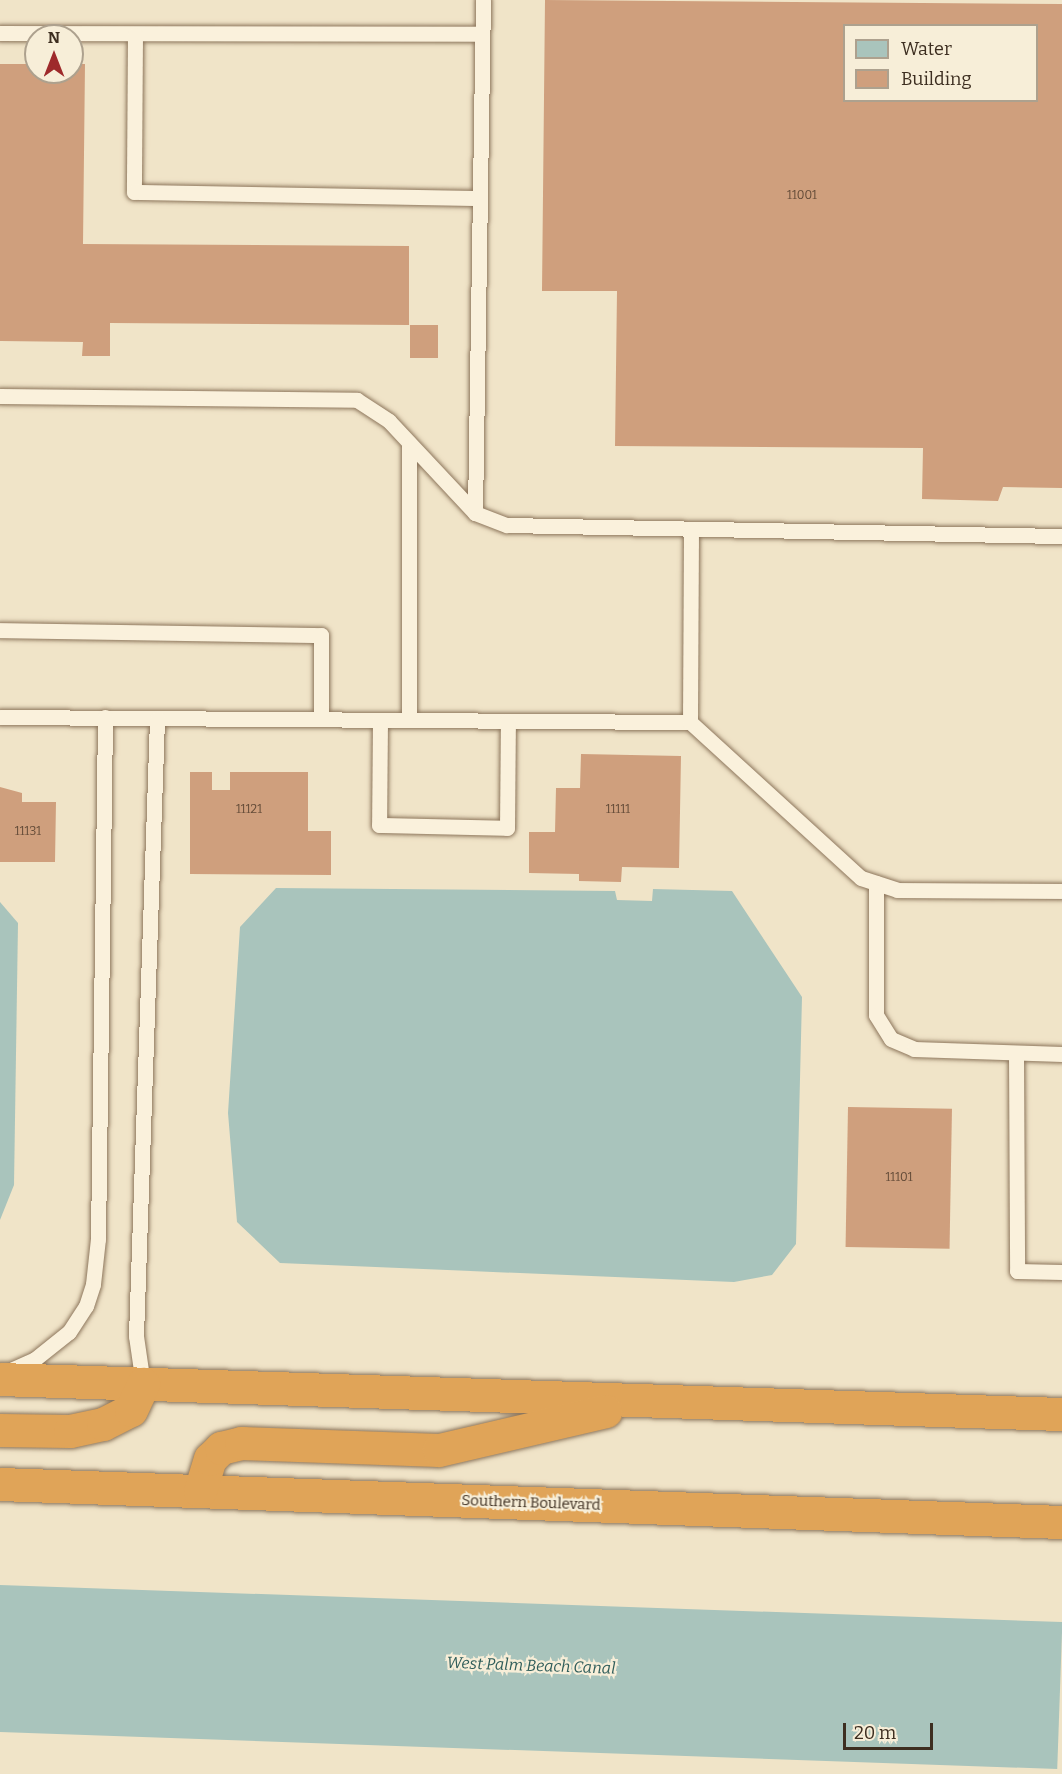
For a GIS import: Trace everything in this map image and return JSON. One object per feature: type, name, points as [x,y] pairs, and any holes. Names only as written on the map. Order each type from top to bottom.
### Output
[{"type":"highway","points":[[0,1379],[1062,1414]]},
{"type":"highway","points":[[0,1430],[70,1431],[104,1425],[131,1410],[143,1384]]},
{"type":"highway","points":[[200,1491],[210,1459],[221,1448],[241,1443],[439,1450],[649,1401]]},
{"type":"highway","name":"Southern Boulevard","points":[[0,1484],[1062,1522]]},
{"type":"lane","points":[[475,513],[483,0]]},
{"type":"lane","points":[[0,33],[482,34]]},
{"type":"lane","points":[[135,35],[134,192],[480,198]]},
{"type":"lane","points":[[0,396],[357,400],[375,409],[475,513],[507,525],[1062,536]]},
{"type":"lane","points":[[409,443],[409,720]]},
{"type":"lane","points":[[690,722],[691,529]]},
{"type":"lane","points":[[0,630],[321,635],[321,719]]},
{"type":"lane","points":[[0,717],[690,722],[861,879],[897,890],[1062,891]]},
{"type":"lane","points":[[0,1374],[35,1359],[69,1332],[86,1306],[93,1284],[98,1239],[105,717]]},
{"type":"lane","points":[[143,1384],[136,1336],[157,718]]},
{"type":"lane","points":[[380,720],[379,825],[507,828],[508,721]]},
{"type":"lane","points":[[876,884],[876,1015],[891,1039],[914,1048],[1062,1053]]},
{"type":"lane","points":[[1016,1053],[1017,1271],[1062,1272]]},
{"type":"water","points":[[276,888],[615,891],[617,900],[652,901],[653,889],[732,891],[802,997],[796,1244],[772,1275],[734,1282],[280,1263],[237,1222],[228,1113],[240,927]]},
{"type":"water","points":[[0,902],[18,923],[14,1185],[0,1220]]},
{"type":"water","name":"West Palm Beach Canal","points":[[0,1585],[1062,1622],[1057,1769],[0,1732]]},
{"type":"building","points":[[545,0],[1062,4],[1062,488],[1003,487],[998,501],[922,499],[923,448],[615,446],[617,291],[542,291]]},
{"type":"building","points":[[0,64],[24,64],[24,84],[84,84],[85,64],[83,244],[409,246],[409,325],[110,323],[110,356],[82,356],[83,342],[0,341]]},
{"type":"building","points":[[410,325],[438,325],[438,358],[410,358]]},
{"type":"building","points":[[581,754],[681,756],[679,868],[622,867],[621,882],[579,881],[579,874],[529,873],[529,832],[555,832],[556,788],[580,788]]},
{"type":"building","points":[[190,772],[212,772],[212,790],[230,790],[230,772],[308,772],[308,831],[331,831],[331,875],[190,874]]},
{"type":"building","points":[[0,787],[22,793],[22,802],[56,802],[55,862],[0,862]]},
{"type":"building","points":[[848,1107],[952,1109],[950,1249],[846,1247]]}]
